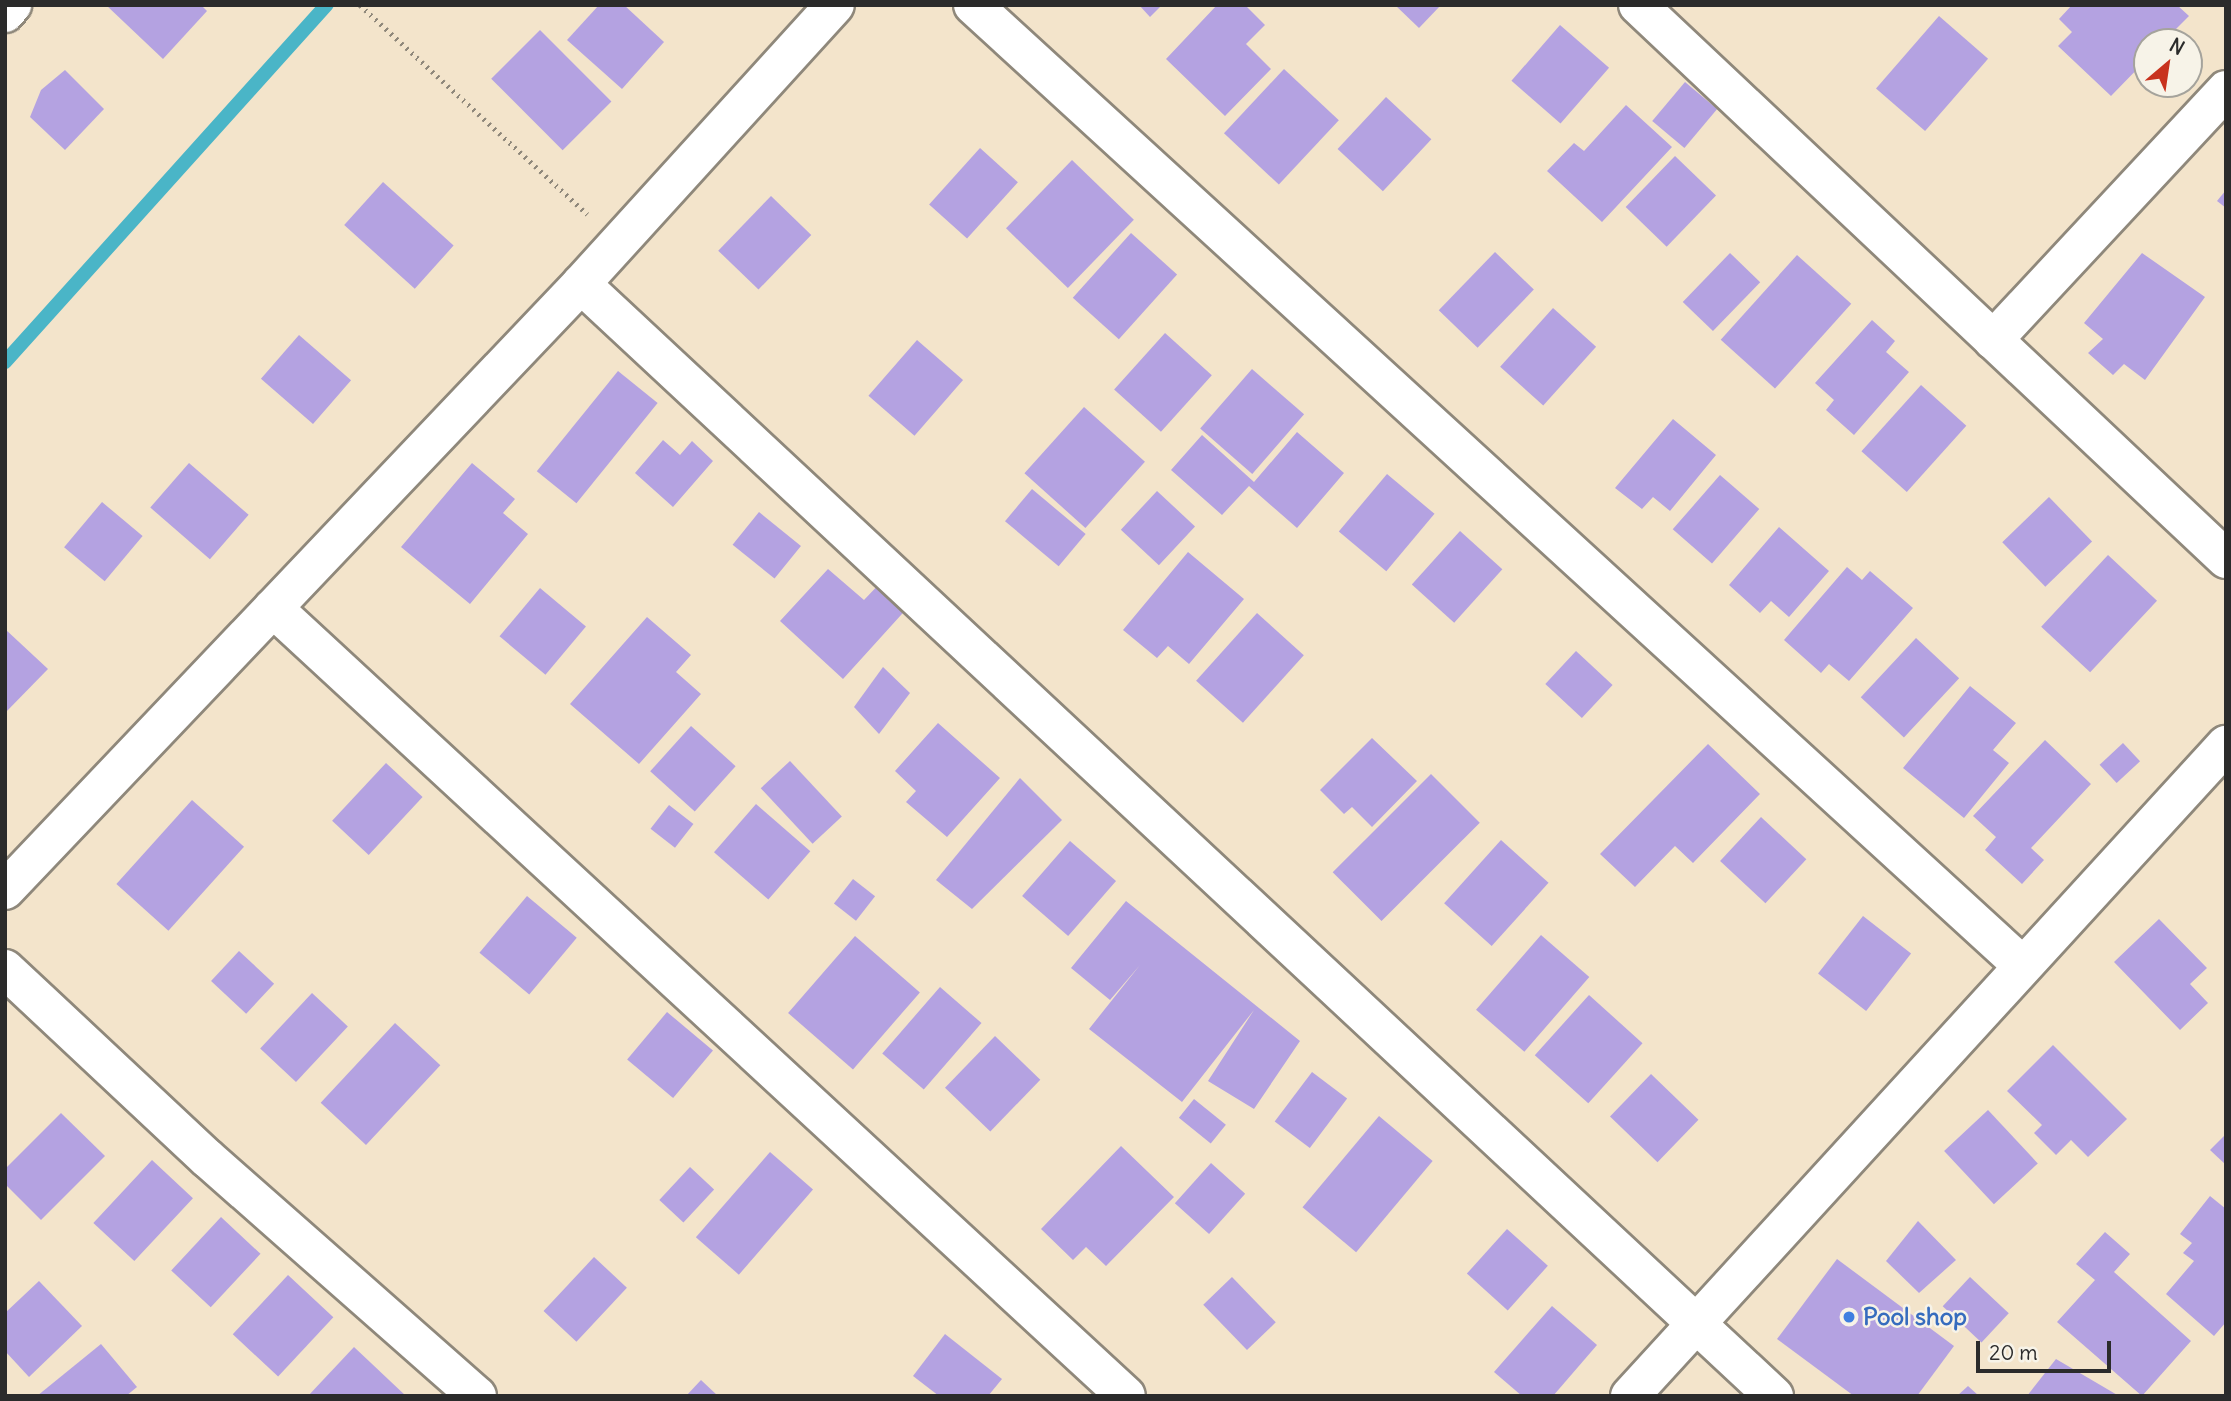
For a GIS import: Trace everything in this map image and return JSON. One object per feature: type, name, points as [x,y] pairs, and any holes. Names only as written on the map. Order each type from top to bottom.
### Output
[{"type":"street","points":[[5,13],[12,5]]},
{"type":"street","points":[[5,890],[581,284],[835,5]]},
{"type":"street","points":[[973,5],[2023,966]]},
{"type":"street","points":[[1638,5],[2226,559]]},
{"type":"street","points":[[1993,340],[2226,90]]},
{"type":"street","points":[[581,284],[1774,1396]]},
{"type":"street","points":[[273,608],[1126,1396]]},
{"type":"street","points":[[1630,1396],[2226,745]]},
{"type":"street","points":[[5,969],[207,1158],[474,1395]]},
{"type":"path","points":[[360,5],[618,243]]},
{"type":"building","points":[[106,5],[201,5],[207,11],[163,59]]},
{"type":"building","points":[[599,5],[624,5],[664,42],[622,89],[567,40]]},
{"type":"building","points":[[1139,5],[1162,5],[1150,17]]},
{"type":"building","points":[[1217,5],[1245,5],[1265,25],[1246,44],[1271,69],[1225,116],[1166,59]]},
{"type":"building","points":[[1395,5],[1441,5],[1419,28]]},
{"type":"building","points":[[2072,5],[2177,5],[2189,16],[2177,28],[2133,28],[2133,73],[2111,96],[2058,46],[2072,32],[2059,19]]},
{"type":"building","points":[[1939,16],[1988,59],[1925,131],[1876,88]]},
{"type":"building","points":[[1560,25],[1609,68],[1561,123],[1511,81]]},
{"type":"building","points":[[540,30],[611,101],[563,150],[491,79]]},
{"type":"building","points":[[1284,69],[1339,120],[1279,185],[1224,133]]},
{"type":"building","points":[[65,70],[104,109],[65,150],[30,117],[41,90]]},
{"type":"building","points":[[1685,82],[1717,109],[1684,148],[1652,121]]},
{"type":"building","points":[[1386,97],[1431,139],[1383,191],[1338,149]]},
{"type":"building","points":[[1626,105],[1672,147],[1602,222],[1547,171],[1574,143],[1584,151]]},
{"type":"building","points":[[980,148],[1018,182],[967,239],[929,204]]},
{"type":"building","points":[[1675,156],[1716,196],[1667,247],[1626,207]]},
{"type":"building","points":[[1072,160],[1134,220],[1068,288],[1006,228]]},
{"type":"building","points":[[383,182],[454,246],[415,289],[344,225]]},
{"type":"building","points":[[2226,190],[2226,208],[2217,201]]},
{"type":"building","points":[[771,196],[811,235],[758,290],[718,251]]},
{"type":"building","points":[[1131,233],[1177,274],[1119,339],[1073,298]]},
{"type":"building","points":[[1495,252],[1534,290],[1478,348],[1439,310]]},
{"type":"building","points":[[1730,253],[1760,282],[1713,331],[1683,302]]},
{"type":"building","points":[[2142,253],[2205,297],[2145,380],[2124,364],[2113,375],[2088,353],[2103,339],[2084,323]]},
{"type":"building","points":[[1797,255],[1851,304],[1775,389],[1721,340]]},
{"type":"building","points":[[1553,308],[1596,347],[1543,406],[1500,367]]},
{"type":"building","points":[[1872,320],[1895,341],[1886,352],[1909,372],[1854,435],[1826,410],[1834,400],[1815,383]]},
{"type":"building","points":[[1165,333],[1212,375],[1161,432],[1114,389]]},
{"type":"building","points":[[299,335],[351,380],[313,424],[261,379]]},
{"type":"building","points":[[917,340],[963,380],[914,436],[868,396]]},
{"type":"building","points":[[1252,369],[1304,414],[1252,474],[1200,429]]},
{"type":"building","points":[[618,371],[658,403],[576,503],[537,471]]},
{"type":"building","points":[[1921,385],[1966,426],[1907,492],[1861,451]]},
{"type":"building","points":[[1084,407],[1145,462],[1085,528],[1024,473]]},
{"type":"building","points":[[1673,419],[1716,455],[1670,511],[1653,497],[1642,509],[1615,488]]},
{"type":"building","points":[[1297,432],[1344,473],[1297,528],[1249,486],[1222,515],[1171,470],[1202,435],[1254,482]]},
{"type":"building","points":[[663,440],[680,455],[692,441],[713,461],[673,507],[635,473]]},
{"type":"building","points":[[189,463],[249,515],[210,559],[150,508]]},
{"type":"building","points":[[472,463],[515,499],[503,513],[528,534],[470,604],[401,547]]},
{"type":"building","points":[[1387,474],[1434,514],[1386,571],[1339,531]]},
{"type":"building","points":[[1720,475],[1759,509],[1712,563],[1673,529]]},
{"type":"building","points":[[1032,489],[1086,534],[1059,566],[1005,521]]},
{"type":"building","points":[[1157,491],[1195,526],[1159,565],[1121,530]]},
{"type":"building","points":[[2049,497],[2092,542],[2045,587],[2002,542]]},
{"type":"building","points":[[102,502],[143,536],[105,581],[64,547]]},
{"type":"building","points":[[759,512],[801,546],[775,579],[733,545]]},
{"type":"building","points":[[1779,527],[1829,571],[1789,617],[1771,601],[1760,613],[1729,585]]},
{"type":"building","points":[[1460,531],[1502,569],[1454,623],[1412,585]]},
{"type":"building","points":[[1188,552],[1244,599],[1189,664],[1168,646],[1157,658],[1123,630]]},
{"type":"building","points":[[2108,555],[2157,601],[2090,672],[2041,627]]},
{"type":"building","points":[[1847,567],[1862,580],[1870,571],[1913,608],[1849,681],[1829,664],[1821,673],[1784,640]]},
{"type":"building","points":[[828,569],[864,600],[884,579],[911,604],[843,679],[780,621]]},
{"type":"building","points":[[540,588],[586,627],[545,675],[500,636]]},
{"type":"building","points":[[1257,613],[1304,655],[1243,723],[1196,681]]},
{"type":"building","points":[[647,617],[691,655],[676,672],[701,694],[639,764],[570,704]]},
{"type":"building","points":[[5,629],[48,669],[5,713]]},
{"type":"building","points":[[1916,638],[1959,678],[1904,737],[1861,697]]},
{"type":"building","points":[[1576,651],[1613,685],[1582,718],[1545,684]]},
{"type":"building","points":[[883,667],[910,693],[879,734],[854,707]]},
{"type":"building","points":[[1970,686],[2016,723],[1993,750],[2009,763],[1964,818],[1903,768]]},
{"type":"building","points":[[938,723],[1000,778],[947,837],[906,802],[916,791],[895,771]]},
{"type":"building","points":[[691,726],[736,766],[695,811],[650,771]]},
{"type":"building","points":[[1372,738],[1417,781],[1372,827],[1352,807],[1344,814],[1320,790]]},
{"type":"building","points":[[2045,740],[2091,784],[2031,848],[2044,860],[2022,884],[1985,850],[1996,837],[1973,816]]},
{"type":"building","points":[[2123,743],[2140,761],[2117,783],[2100,765]]},
{"type":"building","points":[[1708,744],[1760,794],[1693,863],[1675,846],[1635,887],[1600,854]]},
{"type":"building","points":[[790,761],[842,817],[813,844],[761,788]]},
{"type":"building","points":[[386,763],[423,797],[369,855],[332,821]]},
{"type":"building","points":[[1431,774],[1480,823],[1382,921],[1333,872]]},
{"type":"building","points":[[1020,778],[1062,820],[972,909],[936,880]]},
{"type":"building","points":[[192,800],[244,847],[168,931],[116,884]]},
{"type":"building","points":[[756,804],[810,851],[768,900],[714,852]]},
{"type":"building","points":[[669,805],[693,824],[675,848],[651,829]]},
{"type":"building","points":[[1761,817],[1806,859],[1765,903],[1720,861]]},
{"type":"building","points":[[1501,840],[1549,883],[1492,946],[1444,903]]},
{"type":"building","points":[[1070,841],[1116,881],[1068,936],[1022,896]]},
{"type":"building","points":[[853,879],[875,896],[856,921],[834,903]]},
{"type":"building","points":[[527,896],[577,938],[529,994],[479,953]]},
{"type":"building","points":[[1126,901],[1300,1041],[1254,1109],[1208,1081],[1254,1010],[1182,1102],[1089,1029],[1140,965],[1110,1000],[1071,968]]},
{"type":"building","points":[[1863,916],[1911,954],[1866,1011],[1818,974]]},
{"type":"building","points":[[2159,919],[2207,968],[2190,984],[2208,1003],[2180,1030],[2114,962]]},
{"type":"building","points":[[1541,935],[1589,977],[1524,1052],[1476,1010]]},
{"type":"building","points":[[855,936],[920,992],[853,1069],[788,1013]]},
{"type":"building","points":[[239,951],[274,984],[246,1014],[211,981]]},
{"type":"building","points":[[940,987],[982,1023],[924,1089],[882,1053]]},
{"type":"building","points":[[312,993],[348,1026],[296,1082],[260,1049]]},
{"type":"building","points":[[1589,995],[1643,1043],[1588,1103],[1535,1055]]},
{"type":"building","points":[[667,1012],[713,1051],[673,1098],[627,1059]]},
{"type":"building","points":[[395,1023],[440,1065],[366,1145],[321,1103]]},
{"type":"building","points":[[995,1036],[1040,1080],[990,1132],[945,1088]]},
{"type":"building","points":[[2053,1045],[2127,1119],[2088,1157],[2071,1140],[2056,1155],[2034,1133],[2042,1125],[2007,1091]]},
{"type":"building","points":[[1312,1072],[1347,1098],[1310,1148],[1275,1122]]},
{"type":"building","points":[[1651,1074],[1698,1120],[1657,1162],[1610,1116]]},
{"type":"building","points":[[1194,1099],[1226,1125],[1211,1143],[1179,1118]]},
{"type":"building","points":[[1988,1110],[2038,1163],[1994,1204],[1944,1151]]},
{"type":"building","points":[[61,1113],[105,1156],[41,1220],[5,1184],[5,1169]]},
{"type":"building","points":[[1379,1116],[1433,1161],[1356,1252],[1303,1207]]},
{"type":"building","points":[[2226,1134],[2226,1165],[2210,1150]]},
{"type":"building","points":[[1121,1146],[1174,1197],[1106,1266],[1086,1247],[1073,1260],[1041,1229]]},
{"type":"building","points":[[770,1152],[813,1189],[739,1275],[696,1237]]},
{"type":"building","points":[[152,1160],[193,1198],[134,1261],[93,1223]]},
{"type":"building","points":[[1211,1163],[1245,1194],[1209,1234],[1175,1203]]},
{"type":"building","points":[[690,1167],[714,1190],[683,1222],[659,1200]]},
{"type":"building","points":[[2210,1196],[2226,1209],[2226,1322],[2214,1336],[2166,1294],[2194,1261],[2183,1253],[2192,1243],[2180,1234]]},
{"type":"building","points":[[221,1217],[260,1254],[211,1307],[171,1270]]},
{"type":"building","points":[[1918,1221],[1956,1260],[1919,1293],[1886,1261]]},
{"type":"building","points":[[1507,1229],[1548,1266],[1508,1310],[1467,1274]]},
{"type":"building","points":[[2105,1232],[2130,1254],[2114,1272],[2191,1341],[2142,1396],[2057,1322],[2095,1280],[2076,1264]]},
{"type":"building","points":[[594,1257],[627,1288],[576,1342],[544,1311]]},
{"type":"building","points":[[1837,1259],[1954,1346],[1917,1396],[1854,1396],[1777,1339]]},
{"type":"building","points":[[288,1275],[333,1317],[278,1377],[233,1334]]},
{"type":"building","points":[[1232,1277],[1276,1322],[1247,1350],[1203,1305]]},
{"type":"building","points":[[1970,1277],[2009,1313],[1981,1342],[1943,1306]]},
{"type":"building","points":[[39,1281],[82,1326],[29,1377],[5,1351],[5,1313]]},
{"type":"building","points":[[1552,1306],[1597,1345],[1553,1396],[1522,1396],[1494,1372]]},
{"type":"building","points":[[945,1334],[1002,1379],[988,1396],[939,1396],[913,1376]]},
{"type":"building","points":[[101,1344],[137,1387],[126,1396],[37,1396]]},
{"type":"building","points":[[354,1347],[406,1396],[308,1396]]},
{"type":"building","points":[[2056,1359],[2119,1396],[2027,1396]]},
{"type":"building","points":[[701,1380],[718,1396],[686,1396]]},
{"type":"building","points":[[1968,1386],[1979,1396],[1957,1396]]},
{"type":"waterway","points":[[5,362],[327,5]]},
{"type":"place","name":"Pool shop","points":[[1849,1317]]}]
